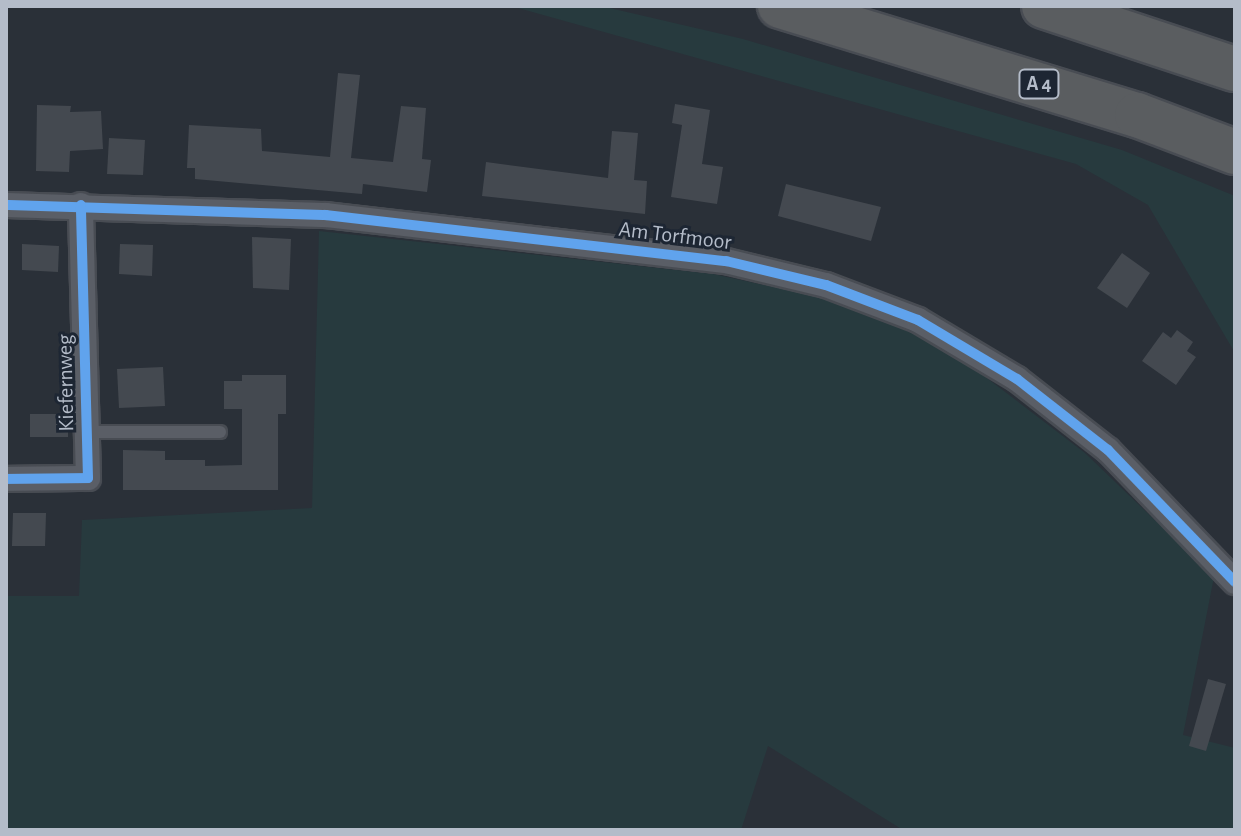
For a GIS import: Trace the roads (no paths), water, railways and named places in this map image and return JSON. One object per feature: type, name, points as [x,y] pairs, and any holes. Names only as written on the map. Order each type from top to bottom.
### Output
[{"type":"highway","name":"A 4","points":[[780,6],[1122,110],[1235,152]]},
{"type":"highway","points":[[1044,6],[1235,69]]},
{"type":"street","name":"Am Torfmoor","points":[[6,205],[326,215],[726,261],[826,285],[918,320],[1017,379],[1108,450],[1235,582]]},
{"type":"street","name":"Kiefernweg","points":[[6,479],[88,478],[81,205]]},
{"type":"lane","points":[[87,432],[220,432]]}]
